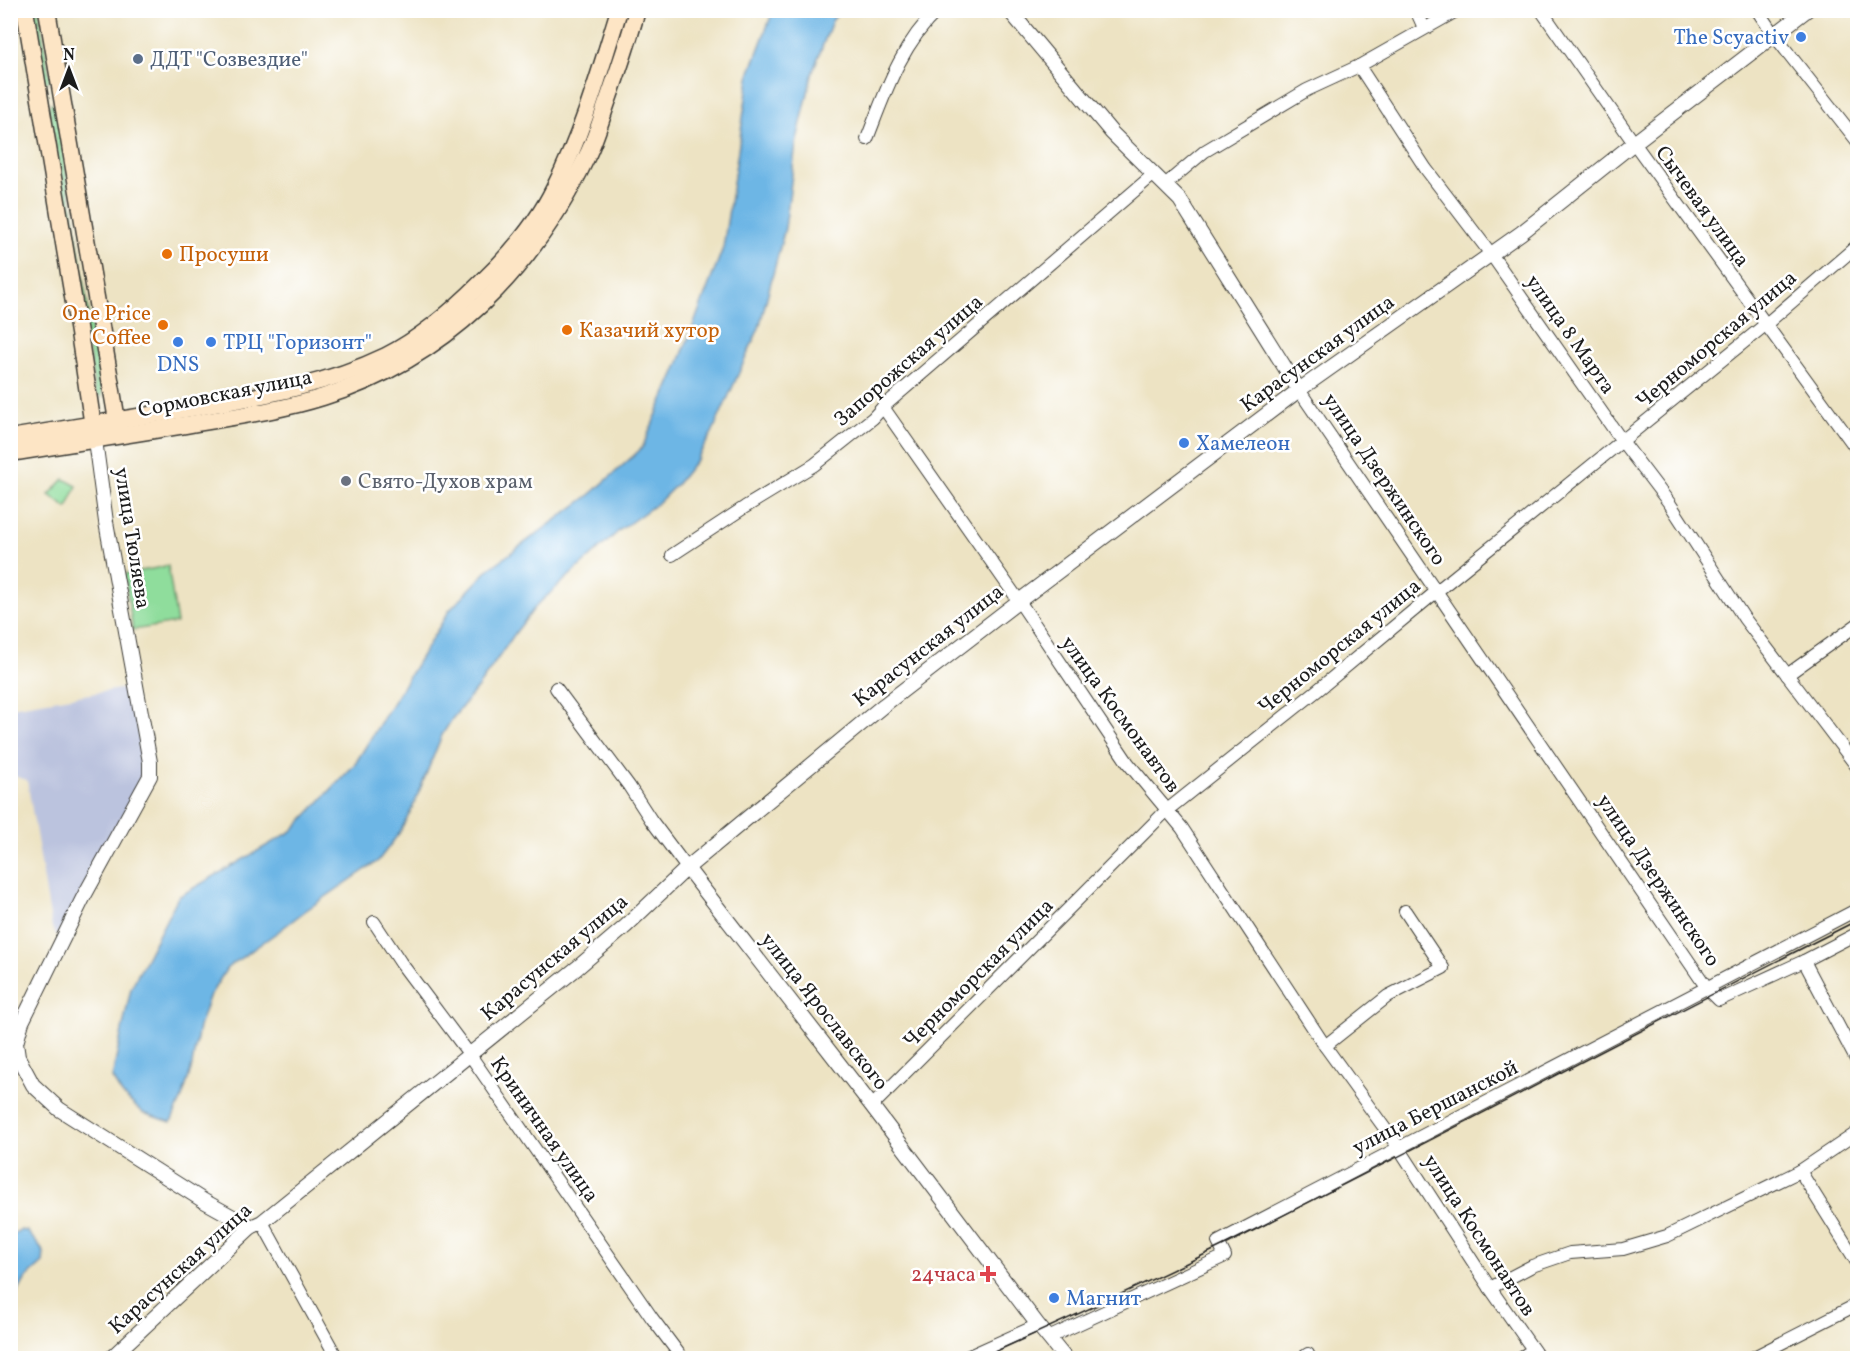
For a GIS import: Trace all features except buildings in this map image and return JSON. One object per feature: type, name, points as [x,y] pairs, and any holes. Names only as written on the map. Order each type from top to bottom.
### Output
[{"type":"main road","name":"улица Тюляева","points":[[25,10],[94,432]]},
{"type":"main road","points":[[47,10],[118,428]]},
{"type":"main road","name":"Сормовская улица","points":[[10,453],[94,432],[258,413],[322,398],[387,372],[424,351],[453,329],[506,280],[536,242],[564,197],[578,157],[589,106],[619,10]]},
{"type":"main road","name":"Сормовская улица","points":[[578,157],[606,105],[638,10]]},
{"type":"main road","name":"Сормовская улица","points":[[10,438],[94,432]]},
{"type":"street","points":[[867,139],[888,86],[908,47],[917,32],[938,10]]},
{"type":"street","name":"улица Дзержинского","points":[[1009,10],[1112,133],[1180,200],[1299,390],[1707,988]]},
{"type":"street","points":[[1416,10],[1424,28]]},
{"type":"street","points":[[1166,184],[1205,151],[1307,90],[1359,66],[1458,10]]},
{"type":"street","name":"Сычевая улица","points":[[1541,10],[1634,143],[1857,451]]},
{"type":"street","points":[[1757,10],[1857,142]]},
{"type":"street","name":"Карасунская улица","points":[[111,1359],[256,1225],[602,947],[687,868],[884,705],[1299,390],[1521,233],[1807,10]]},
{"type":"street","name":"улица 8 Марта","points":[[1359,66],[1426,169],[1491,254],[1622,441],[1670,504],[1744,618],[1857,768]]},
{"type":"street","name":"Запорожская улица","points":[[672,555],[814,465],[873,418],[1154,174]]},
{"type":"street","name":"Черноморская улица","points":[[872,1106],[1166,811],[1765,325],[1857,245]]},
{"type":"street","name":"улица Космонавтов","points":[[883,407],[1019,601],[1128,763],[1182,828],[1325,1046],[1399,1148],[1536,1354]]},
{"type":"street","name":"улица Тюляева","points":[[13,1049],[22,1022],[83,898],[150,776],[150,762],[106,522],[94,432]]},
{"type":"street","points":[[1787,675],[1857,624]]},
{"type":"street","name":"улица Ярославского","points":[[556,688],[630,786],[651,820],[687,868],[1065,1359]]},
{"type":"street","name":"улица Бершанской","points":[[1048,1338],[1226,1256],[1218,1242],[1857,909]]},
{"type":"street","points":[[1325,1046],[1388,996],[1443,968],[1405,911]]},
{"type":"street","name":"Криничная улица","points":[[374,922],[401,963],[470,1055],[682,1359]]},
{"type":"street","points":[[1707,988],[1719,1000],[1804,961],[1857,933]]},
{"type":"street","points":[[1804,961],[1857,1063]]},
{"type":"street","points":[[13,1049],[33,1085],[59,1109],[204,1201],[256,1225],[337,1359]]},
{"type":"street","points":[[1490,1288],[1532,1266],[1569,1253],[1623,1249],[1667,1236],[1800,1171],[1857,1132]]},
{"type":"street","points":[[1800,1171],[1857,1264]]},
{"type":"street","points":[[1752,1359],[1857,1304]]},
{"type":"street","points":[[965,1359],[1038,1325]]},
{"type":"street","points":[[1520,1359],[1536,1354]]},
{"type":"shaded area","points":[[132,687],[144,769],[141,785],[57,936],[52,928],[27,780],[11,775],[11,707]]},
{"type":"green space","points":[[31,11],[39,11],[50,78],[48,82],[44,82]]},
{"type":"green space","points":[[52,103],[56,108],[102,393],[99,397],[95,392],[49,109]]},
{"type":"green space","points":[[64,479],[77,486],[67,508],[49,495]]},
{"type":"green space","points":[[168,566],[177,623],[133,630],[124,574]]},
{"type":"water","points":[[773,11],[840,11],[832,21],[813,71],[796,144],[785,228],[759,328],[712,433],[696,460],[659,502],[620,530],[537,605],[442,735],[412,809],[400,832],[378,861],[227,968],[209,997],[199,1027],[191,1070],[171,1122],[143,1113],[122,1094],[112,1078],[131,988],[178,897],[292,831],[355,764],[449,611],[489,569],[591,494],[642,448],[678,365],[723,248],[750,72]]},
{"type":"water","points":[[20,1230],[27,1231],[44,1252],[43,1263],[26,1278],[11,1301],[11,1235]]},
{"type":"tram line","points":[[981,1358],[1222,1246],[1858,920]]},
{"type":"place","name":"The Scyactiv","points":[[1801,37]]},
{"type":"place","name":"ДДТ \"Созвездие\"","points":[[138,59]]},
{"type":"place","name":"Просуши","points":[[167,254]]},
{"type":"place","name":"One Price Coffee","points":[[163,325]]},
{"type":"place","name":"Казачий хутор","points":[[567,330]]},
{"type":"place","name":"DNS","points":[[178,342]]},
{"type":"place","name":"ТРЦ \"Горизонт\"","points":[[211,342]]},
{"type":"place","name":"Хамелеон","points":[[1184,443]]},
{"type":"place","name":"Свято-Духов храм","points":[[346,481]]},
{"type":"place","name":"24часа","points":[[988,1274]]},
{"type":"place","name":"Магнит","points":[[1054,1298]]}]
